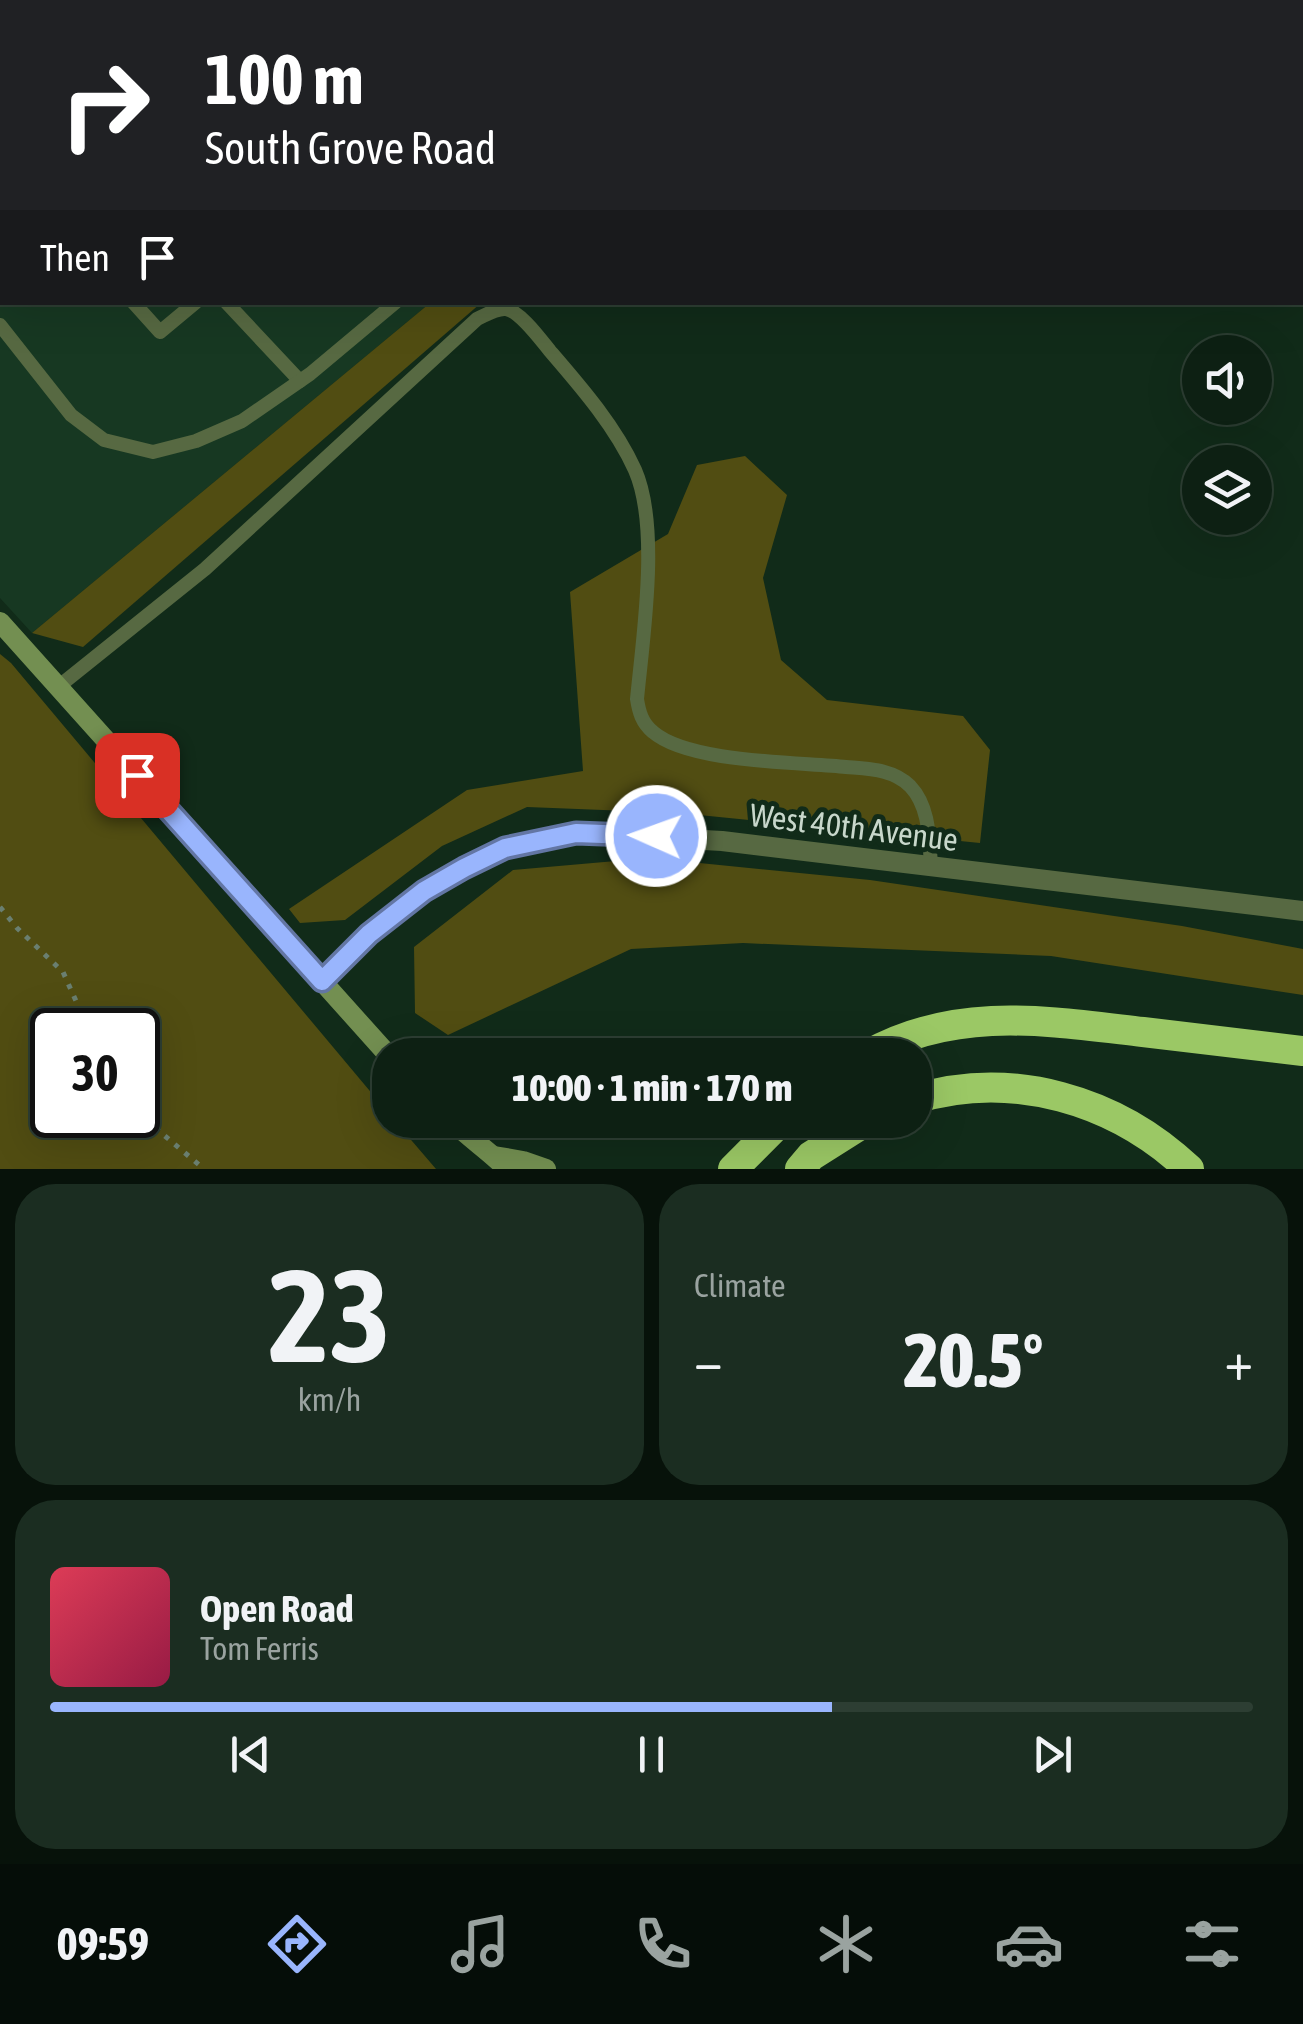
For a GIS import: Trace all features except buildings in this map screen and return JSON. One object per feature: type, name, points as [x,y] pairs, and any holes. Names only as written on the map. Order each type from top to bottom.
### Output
[{"type":"highway","points":[[901,1038],[921,1030],[983,1020],[1058,1022],[1303,1051]]},
{"type":"highway","points":[[932,1094],[983,1086],[1038,1090],[1083,1102],[1128,1123],[1189,1169]]},
{"type":"highway","points":[[733,1169],[764,1138]]},
{"type":"highway","points":[[800,1169],[811,1156],[840,1138]]},
{"type":"main road","points":[[0,622],[373,1038]]},
{"type":"main road","points":[[469,1138],[500,1162],[522,1161],[546,1169]]},
{"type":"street","name":"West 40th Avenue","points":[[322,981],[369,934],[424,891],[505,848],[576,833],[722,841],[1303,911]]},
{"type":"lane","points":[[136,305],[160,332],[192,305]]},
{"type":"lane","points":[[229,305],[300,380]]},
{"type":"lane","points":[[0,326],[72,416],[104,440],[153,452],[196,442],[242,421],[354,339],[393,305]]},
{"type":"lane","points":[[58,686],[205,568],[478,319],[507,309],[518,315],[551,352],[616,434],[636,473],[646,513],[647,589],[637,699],[640,716],[652,732],[676,746],[732,758],[894,773],[912,788],[926,814],[931,866]]},
{"type":"path","points":[[0,907],[62,972],[79,1008]]},
{"type":"path","points":[[160,1132],[204,1169]]},
{"type":"shaded area","points":[[0,305],[428,305],[32,633],[0,598]]},
{"type":"shaded area","points":[[428,305],[479,305],[83,647],[32,633]]},
{"type":"shaded area","points":[[745,456],[787,495],[763,578],[781,660],[827,700],[963,716],[990,750],[980,843],[679,813],[527,807],[442,846],[345,920],[300,923],[289,909],[467,790],[583,771],[570,592],[668,534],[697,465]]},
{"type":"shaded area","points":[[0,654],[372,1094],[372,1138],[409,1138],[436,1169],[0,1169]]},
{"type":"shaded area","points":[[650,858],[870,880],[1182,926],[1303,949],[1303,995],[1051,956],[743,943],[631,949],[448,1035],[415,1013],[414,947],[513,870]]},
{"type":"route","points":[[137,775],[322,981],[369,934],[424,891],[505,848],[576,833],[656,836]]}]
